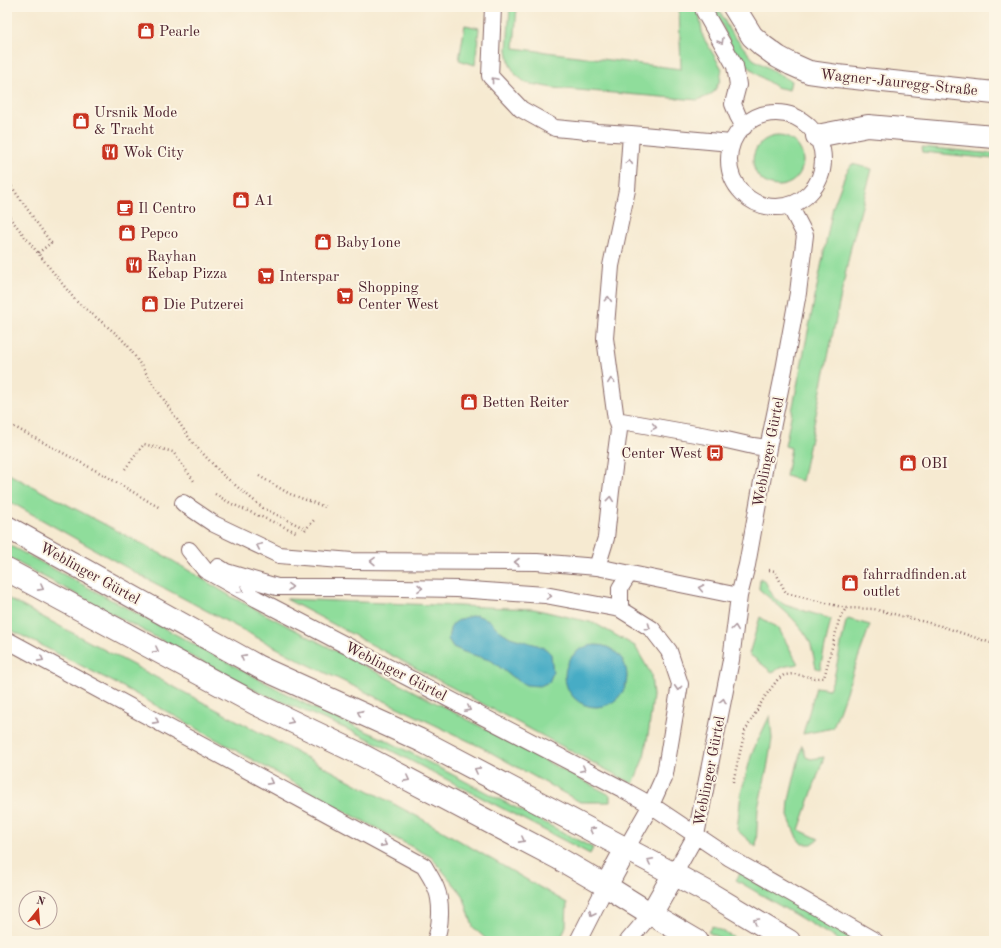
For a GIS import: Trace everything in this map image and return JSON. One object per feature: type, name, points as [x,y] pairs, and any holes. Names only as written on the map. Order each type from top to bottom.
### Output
[{"type":"main road","name":"Wagner-Jauregg-Straße","points":[[734,7],[752,36],[763,46],[778,57],[809,72],[994,93]]},
{"type":"main road","points":[[817,136],[868,126],[994,137]]},
{"type":"main road","name":"Weblinger Gürtel","points":[[7,527],[259,667],[420,740],[709,893],[789,941]]},
{"type":"main road","points":[[7,570],[256,704],[358,753],[551,855],[606,886],[650,914],[697,941]]},
{"type":"main road","points":[[606,886],[626,849]]},
{"type":"main road","points":[[650,914],[674,874]]},
{"type":"lane","points":[[493,7],[490,76],[520,109],[555,128],[731,143]]},
{"type":"lane","points":[[703,7],[735,66],[738,85],[733,104],[744,127]]},
{"type":"lane","points":[[767,113],[781,113],[794,117],[807,125],[817,136],[823,157],[820,178],[808,195],[790,206],[769,207],[749,199],[735,184],[729,164],[731,143],[744,127],[754,118],[767,113]]},
{"type":"lane","points":[[597,567],[606,538],[619,430],[616,420],[605,338],[612,266],[627,190],[631,134]]},
{"type":"lane","name":"Weblinger Gürtel","points":[[620,609],[545,596],[457,589],[342,586],[277,587],[226,572],[189,550],[205,570],[257,600],[624,790],[651,805],[696,835],[731,660],[739,596],[747,565],[798,293],[805,235],[790,206]]},
{"type":"lane","points":[[616,420],[768,448]]},
{"type":"lane","points":[[183,503],[214,524],[279,555],[352,561],[537,562],[597,567],[739,596]]},
{"type":"lane","points":[[626,849],[651,805],[665,774],[680,684],[669,651],[652,629],[620,609],[620,588],[629,574]]},
{"type":"lane","points":[[7,640],[424,866],[437,888],[441,910],[438,935],[435,941]]},
{"type":"lane","points":[[674,874],[696,835],[730,858],[875,941]]},
{"type":"lane","points":[[578,941],[606,886]]},
{"type":"lane","points":[[628,941],[650,914]]},
{"type":"path","points":[[7,180],[51,243],[38,253]]},
{"type":"path","points":[[7,214],[76,302],[119,336],[128,346],[192,442],[223,475],[263,508],[306,529]]},
{"type":"path","points":[[7,423],[106,476],[165,511]]},
{"type":"path","points":[[125,469],[144,444],[173,452],[196,484]]},
{"type":"path","points":[[259,476],[290,494],[325,507]]},
{"type":"path","points":[[214,494],[232,504],[301,534],[314,520]]},
{"type":"path","points":[[214,524],[232,504]]},
{"type":"path","points":[[767,570],[775,571],[786,593],[846,608],[874,609],[940,626],[994,644]]},
{"type":"path","points":[[732,784],[745,731],[764,698],[778,680],[784,675],[794,674],[814,678],[824,678],[839,620],[846,608]]},
{"type":"green space","points":[[510,7],[517,7],[514,48],[681,69],[679,7],[698,7],[703,37],[722,69],[720,80],[714,92],[698,100],[553,88],[526,83],[516,75],[510,65],[507,50]]},
{"type":"green space","points":[[711,7],[718,7],[729,30],[753,59],[791,81],[789,90],[776,87],[758,75],[743,62],[732,48],[722,25]]},
{"type":"green space","points":[[465,25],[479,28],[475,65],[459,60]]},
{"type":"green space","points":[[773,136],[783,136],[796,143],[803,156],[803,166],[796,179],[783,186],[773,186],[764,182],[757,175],[753,166],[753,156],[757,147],[764,140]]},
{"type":"green space","points":[[922,147],[994,154],[994,159],[923,152]]},
{"type":"green space","points":[[852,164],[872,169],[851,247],[802,481],[786,476],[791,448],[785,446],[833,207],[846,173]]},
{"type":"green space","points":[[7,473],[165,556],[232,597],[610,795],[610,802],[580,802],[481,747],[303,662],[147,579],[7,500]]},
{"type":"green space","points":[[7,544],[313,708],[384,739],[593,848],[590,854],[361,735],[261,693],[198,660],[7,557]]},
{"type":"green space","points":[[760,578],[765,581],[774,598],[785,605],[831,619],[820,669],[816,668],[812,648],[808,638],[792,618],[759,589]]},
{"type":"green space","points":[[7,598],[422,819],[567,903],[566,926],[560,941],[487,941],[473,927],[463,895],[431,857],[333,805],[123,687],[7,628]]},
{"type":"green space","points":[[286,599],[534,609],[594,623],[635,646],[651,674],[653,696],[649,729],[644,757],[633,784]]},
{"type":"green space","points":[[760,617],[779,629],[798,664],[782,667],[772,672],[749,654]]},
{"type":"green space","points":[[848,619],[870,625],[833,728],[803,734],[816,687],[829,689],[834,678],[846,621]]},
{"type":"green space","points":[[770,715],[772,739],[758,808],[756,847],[737,830],[741,793],[752,753]]},
{"type":"green space","points":[[802,745],[806,757],[811,759],[824,757],[799,830],[819,839],[812,844],[802,844],[797,838],[788,816],[789,800]]},
{"type":"green space","points":[[741,872],[857,941],[840,941],[736,880]]},
{"type":"green space","points":[[712,926],[740,941],[725,941],[708,932]]},
{"type":"water","points":[[476,615],[489,620],[499,630],[510,637],[546,649],[551,654],[553,673],[549,682],[540,686],[526,685],[512,677],[492,661],[453,647],[448,639],[450,629],[454,623],[461,619]]},
{"type":"water","points":[[596,645],[608,648],[618,654],[624,664],[627,676],[624,688],[618,698],[608,704],[596,707],[584,704],[574,698],[568,688],[565,676],[568,664],[574,654],[584,648]]},
{"type":"place","name":"Pearle","points":[[146,31]]},
{"type":"place","name":"Ursnik Mode & Tracht","points":[[81,121]]},
{"type":"place","name":"Wok City","points":[[110,152]]},
{"type":"place","name":"A1","points":[[241,200]]},
{"type":"place","name":"Il Centro","points":[[125,208]]},
{"type":"place","name":"Pepco","points":[[127,233]]},
{"type":"place","name":"Baby1one","points":[[323,242]]},
{"type":"place","name":"Rayhan Kebap Pizza","points":[[134,265]]},
{"type":"place","name":"Interspar","points":[[266,276]]},
{"type":"place","name":"Shopping Center West","points":[[345,296]]},
{"type":"place","name":"Die Putzerei","points":[[150,304]]},
{"type":"place","name":"Betten Reiter","points":[[469,402]]},
{"type":"place","name":"Center West","points":[[715,453]]},
{"type":"place","name":"OBI","points":[[908,463]]},
{"type":"place","name":"fahrradfinden.at outlet","points":[[850,583]]}]
